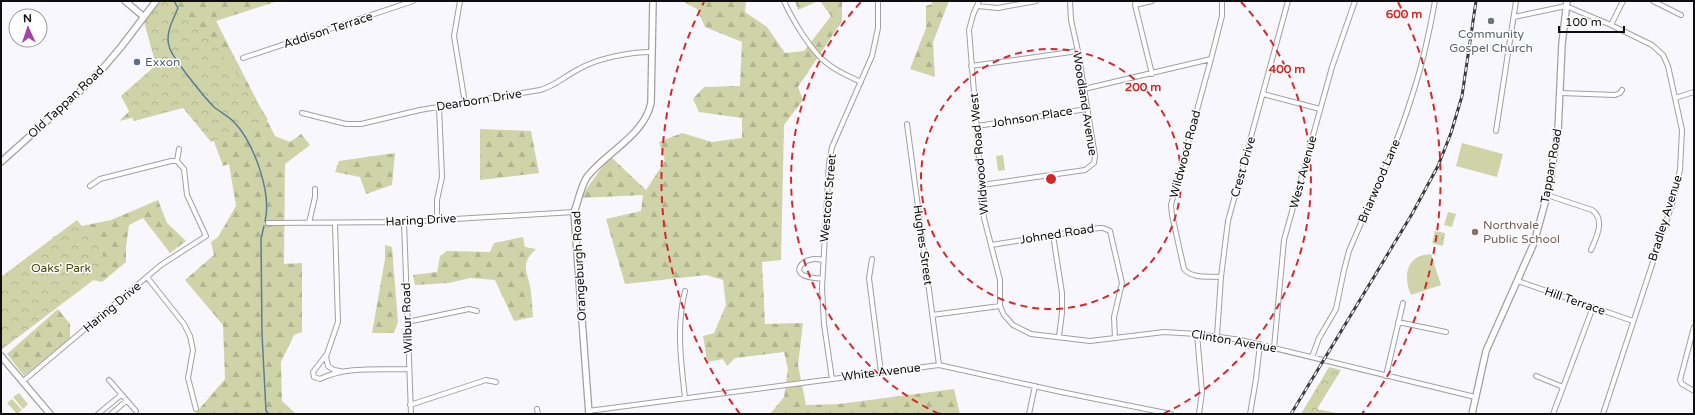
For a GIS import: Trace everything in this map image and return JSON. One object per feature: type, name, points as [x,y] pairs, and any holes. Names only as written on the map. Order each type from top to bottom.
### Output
[{"type":"street","points":[[125,1],[144,17]]},
{"type":"street","name":"Old Tappan Road","points":[[1,162],[79,92],[121,47],[156,1]]},
{"type":"street","name":"Addison Terrace","points":[[243,58],[413,1]]},
{"type":"street","points":[[460,1],[454,36],[464,103]]},
{"type":"street","name":"Orangeburgh Road","points":[[589,413],[574,212],[579,192],[587,177],[640,126],[647,115],[651,103],[653,1]]},
{"type":"street","points":[[784,1],[793,18],[821,59],[833,68],[861,82]]},
{"type":"street","name":"Westcott Street","points":[[832,379],[824,324],[822,279],[830,155],[872,56],[876,42],[878,1]]},
{"type":"street","name":"Wildwood Road West","points":[[979,1],[969,30],[971,66],[984,218],[1000,280],[1000,306]]},
{"type":"street","points":[[977,6],[998,8],[1036,1]]},
{"type":"street","name":"Woodland Avenue","points":[[982,185],[1089,169],[1094,163],[1095,156],[1078,51],[1071,20],[1070,1]]},
{"type":"street","points":[[1152,1],[1136,3],[1152,74]]},
{"type":"street","name":"Wildwood Road","points":[[1221,277],[1194,275],[1190,274],[1184,269],[1171,210],[1222,16],[1222,1]]},
{"type":"street","name":"Crest Drive","points":[[1217,336],[1221,277],[1228,221],[1288,1]]},
{"type":"street","name":"West Avenue","points":[[1274,348],[1284,240],[1332,67],[1355,1]]},
{"type":"street","name":"Briarwood Lane","points":[[1312,357],[1319,338],[1336,309],[1349,251],[1400,131],[1411,100],[1427,44],[1435,1]]},
{"type":"street","points":[[1496,131],[1516,1]]},
{"type":"street","points":[[1611,25],[1623,1]]},
{"type":"street","points":[[1653,1],[1681,15]]},
{"type":"street","points":[[1514,17],[1567,3]]},
{"type":"street","name":"Bradley Avenue","points":[[1567,3],[1652,45],[1663,55],[1668,66],[1682,130],[1680,170],[1672,204],[1603,414]]},
{"type":"street","name":"Tappan Road","points":[[1472,414],[1486,351],[1534,243],[1547,195],[1557,141],[1562,44],[1567,3]]},
{"type":"street","points":[[971,66],[1078,51]]},
{"type":"street","name":"Dearborn Drive","points":[[302,113],[353,125],[439,107],[540,90],[556,84],[588,64],[634,52],[652,52]]},
{"type":"street","points":[[1084,89],[1211,59]]},
{"type":"street","points":[[1560,94],[1615,95],[1620,93],[1622,90]]},
{"type":"street","points":[[1674,98],[1694,92]]},
{"type":"street","points":[[1263,94],[1320,109]]},
{"type":"street","points":[[437,219],[437,200],[442,177],[439,107]]},
{"type":"street","name":"Johnson Place","points":[[977,126],[1087,109]]},
{"type":"street","name":"Hughes Street","points":[[907,124],[939,365]]},
{"type":"street","points":[[90,186],[100,179],[172,161],[178,162],[179,149]]},
{"type":"street","name":"Haring Drive","points":[[22,382],[162,265],[206,236],[187,194],[184,169],[178,162]]},
{"type":"street","points":[[309,223],[315,198],[315,189]]},
{"type":"street","points":[[1547,195],[1592,210],[1596,213],[1599,224],[1591,250]]},
{"type":"street","name":"Haring Drive","points":[[268,224],[404,222],[574,212]]},
{"type":"street","name":"Wilbur Road","points":[[404,222],[408,369],[411,414]]},
{"type":"street","points":[[335,224],[338,322],[326,354],[314,369],[314,377],[320,379],[331,374],[344,371]]},
{"type":"street","name":"Johned Road","points":[[991,245],[1098,228],[1107,229],[1112,234],[1122,283],[1114,317],[1115,338]]},
{"type":"street","points":[[1052,235],[1062,293],[1062,313],[1059,336]]},
{"type":"street","points":[[872,259],[869,278],[881,372]]},
{"type":"street","points":[[822,279],[804,276],[800,273],[799,269],[801,265],[808,260],[823,260]]},
{"type":"street","points":[[147,277],[184,324],[190,336],[193,350],[188,378],[196,409]]},
{"type":"street","name":"Hill Terrace","points":[[1518,281],[1633,321]]},
{"type":"street","points":[[685,291],[681,306],[679,346],[685,398]]},
{"type":"street","points":[[1386,376],[1403,303]]},
{"type":"street","points":[[932,315],[1000,306]]},
{"type":"street","name":"Clinton Avenue","points":[[1000,306],[1008,319],[1019,329],[1030,334],[1059,336],[1090,341],[1154,332],[1217,336],[1260,344],[1476,397]]},
{"type":"street","points":[[1553,414],[1593,307]]},
{"type":"street","points":[[407,322],[469,309],[477,310]]},
{"type":"street","points":[[1398,322],[1446,332]]},
{"type":"street","points":[[1678,389],[1682,384],[1681,377],[1694,327]]},
{"type":"street","points":[[1197,334],[1202,392],[1199,414]]},
{"type":"street","points":[[1250,414],[1260,344]]},
{"type":"street","points":[[326,354],[328,366],[334,370],[408,369]]},
{"type":"street","points":[[1,356],[50,414]]},
{"type":"street","name":"White Avenue","points":[[589,413],[685,398],[939,365],[1171,414]]},
{"type":"street","points":[[1536,376],[1563,387]]},
{"type":"street","points":[[109,380],[136,411]]},
{"type":"street","points":[[410,404],[486,380],[496,382]]},
{"type":"street","points":[[1682,384],[1694,391]]},
{"type":"street","points":[[1029,414],[1035,386]]},
{"type":"street","points":[[99,414],[121,395]]},
{"type":"street","points":[[111,414],[126,401]]},
{"type":"street","points":[[537,408],[538,414]]},
{"type":"green space","points":[[161,1],[174,5],[204,32],[235,71],[268,119],[211,142],[183,108],[134,121],[121,96],[156,65],[144,22]]},
{"type":"green space","points":[[168,1],[278,1],[216,21],[275,136],[290,142],[301,134],[310,145],[285,164],[284,264],[302,263],[302,332],[294,335],[281,362],[282,401],[296,414],[195,414],[225,379],[223,325],[185,280],[214,255],[211,242],[218,237],[236,206],[229,164],[223,166],[209,128],[185,106],[119,121],[133,108],[159,67]]},
{"type":"green space","points":[[746,1],[745,12],[767,27],[785,53],[804,51],[831,16],[820,1],[842,1],[842,21],[798,87],[803,100],[784,125],[781,260],[762,262],[765,324],[803,323],[798,365],[806,405],[839,404],[954,389],[960,414],[770,414],[784,397],[788,369],[784,352],[735,358],[727,366],[723,359],[707,362],[703,336],[714,333],[726,305],[723,280],[706,275],[625,284],[606,219],[641,211],[643,195],[580,198],[610,156],[646,190],[665,161],[659,142],[682,133],[712,142],[742,138],[742,118],[699,112],[693,99],[704,87],[740,86],[742,42],[705,27],[697,9],[684,2]]},
{"type":"green space","points":[[795,1],[818,1],[798,10]]},
{"type":"green space","points":[[932,1],[949,1],[933,42],[935,77],[910,69],[926,28],[926,6],[932,4]]},
{"type":"green space","points":[[480,129],[531,131],[539,173],[480,180]]},
{"type":"green space","points":[[1462,143],[1503,154],[1497,177],[1456,166]]},
{"type":"green space","points":[[395,153],[392,185],[366,194],[360,177],[335,172],[339,161]]},
{"type":"green space","points":[[1003,155],[1005,170],[998,171],[996,156]]},
{"type":"green space","points":[[158,200],[167,223],[186,241],[170,253],[143,218],[129,225],[126,247],[126,262],[102,282],[88,279],[56,244],[52,237],[82,226],[111,220]]},
{"type":"green space","points":[[1448,212],[1456,214],[1452,227],[1444,225]]},
{"type":"green space","name":"Oaks' Park","points":[[77,220],[112,266],[1,350],[1,277]]},
{"type":"green space","points":[[1435,231],[1445,233],[1443,246],[1432,243]]},
{"type":"green space","points":[[523,237],[525,247],[536,249],[526,262],[526,270],[531,290],[533,317],[514,321],[495,280],[470,278],[449,283],[415,285],[413,275],[437,272],[440,256],[447,251],[490,252],[494,243]]},
{"type":"green space","points":[[385,245],[392,247],[398,322],[394,333],[372,333],[385,259]]},
{"type":"green space","points":[[1431,254],[1441,285],[1411,295],[1407,281],[1409,266],[1411,262],[1418,257]]},
{"type":"green space","points":[[58,309],[70,324],[70,339],[24,376],[7,354]]},
{"type":"green space","points":[[1329,367],[1341,370],[1317,409],[1341,414],[1301,414]]},
{"type":"green space","points":[[19,393],[28,404],[23,409],[13,397]]},
{"type":"green space","points":[[12,399],[22,410],[17,414],[7,403]]},
{"type":"waterway","points":[[174,1],[178,8],[168,38],[170,49],[183,70],[214,107],[234,122],[248,142],[260,169],[264,183],[266,197],[265,221]]},
{"type":"waterway","points":[[264,226],[261,239],[262,334],[266,411],[269,414]]},
{"type":"railway","points":[[1291,414],[1412,214],[1438,166],[1451,133],[1462,96],[1476,1]]},
{"type":"place","name":"Community Gospel Church","points":[[1491,21]]},
{"type":"place","name":"Exxon","points":[[137,62]]},
{"type":"place","name":"Northvale Public School","points":[[1475,232]]}]
